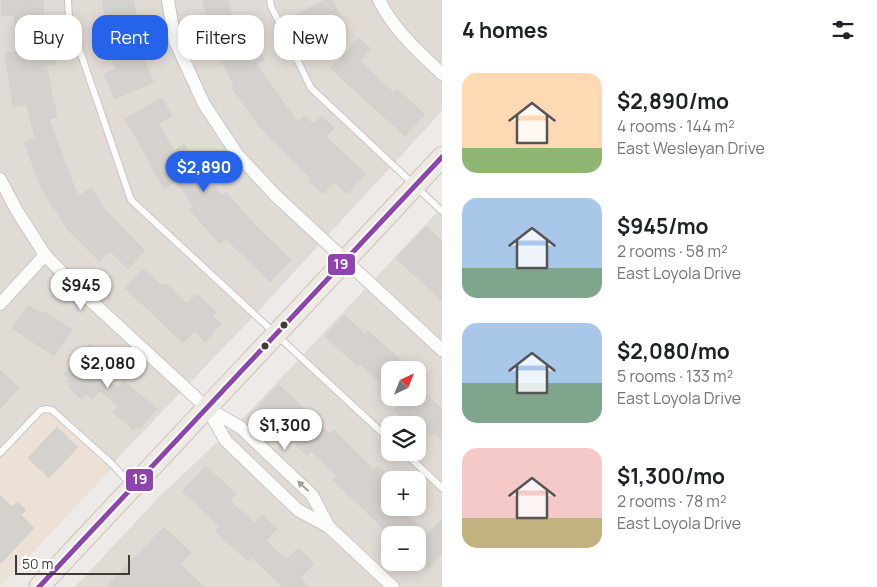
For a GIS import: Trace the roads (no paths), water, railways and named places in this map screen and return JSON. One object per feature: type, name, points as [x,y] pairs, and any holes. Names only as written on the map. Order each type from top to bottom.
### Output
[{"type":"main road","points":[[39,587],[442,157]]},
{"type":"street","points":[[168,0],[175,41],[204,104],[237,154],[275,195],[442,350]]},
{"type":"street","points":[[378,0],[405,39],[442,74]]},
{"type":"street","points":[[0,179],[16,211],[45,255],[78,289],[206,408],[240,427],[312,495],[329,527]]},
{"type":"street","points":[[0,304],[45,255]]},
{"type":"street","points":[[206,408],[226,441],[298,510],[329,527],[393,587]]},
{"type":"lane","points":[[68,0],[69,19],[131,200],[381,432]]},
{"type":"lane","points":[[270,0],[271,6],[311,88],[442,212]]},
{"type":"lane","points":[[0,453],[41,410],[52,410],[112,464],[133,486]]},
{"type":"lane","points":[[414,461],[442,488]]}]
